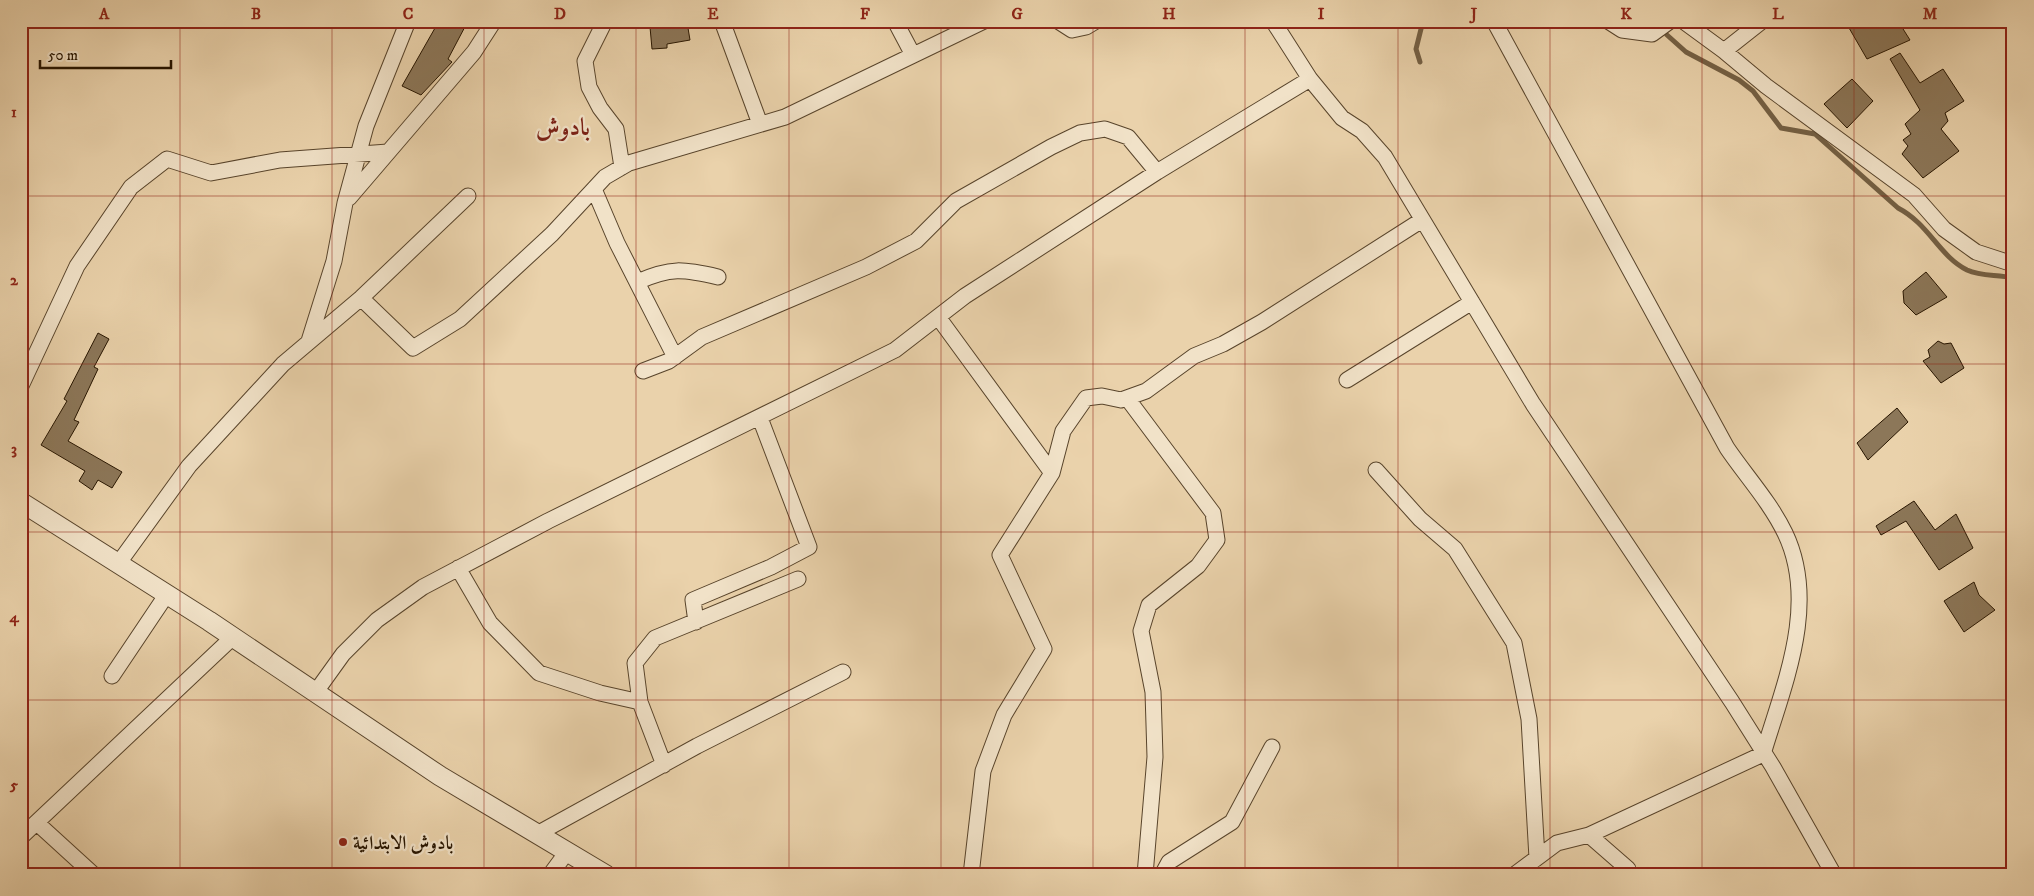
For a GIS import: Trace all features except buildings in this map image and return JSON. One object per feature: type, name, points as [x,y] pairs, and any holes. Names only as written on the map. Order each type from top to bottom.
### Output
[{"type":"street","points":[[309,341],[334,261],[345,203],[366,126],[408,21]]},
{"type":"street","points":[[345,203],[474,52],[494,21]]},
{"type":"street","points":[[605,21],[585,61],[589,87],[600,108],[616,129],[622,167]]},
{"type":"street","points":[[722,21],[760,124]]},
{"type":"street","points":[[895,21],[913,55]]},
{"type":"street","points":[[361,298],[413,348],[467,314],[552,234],[605,177],[622,167],[629,163],[785,116],[984,21]]},
{"type":"street","points":[[1058,21],[1072,30],[1086,27],[1096,21]]},
{"type":"street","points":[[1273,21],[1310,79],[1342,118],[1362,131],[1385,157],[1533,404],[1696,646],[1773,767],[1834,875]]},
{"type":"street","points":[[1494,21],[1727,448],[1768,504],[1786,534],[1797,573],[1800,606],[1793,652],[1763,754],[1589,835],[1557,843],[1514,875]]},
{"type":"street","points":[[1608,21],[1622,30],[1652,34],[1670,21]]},
{"type":"street","points":[[1683,21],[1724,51],[1766,86],[1914,195],[1944,229],[1976,252],[2013,264]]},
{"type":"street","points":[[1724,51],[1762,21]]},
{"type":"street","points":[[315,693],[343,654],[376,620],[423,587],[548,521],[896,350],[965,296],[1157,172],[1310,79]]},
{"type":"street","points":[[643,371],[675,357],[702,337],[866,267],[916,241],[956,201],[1051,146],[1080,133],[1105,129],[1128,137],[1157,172]]},
{"type":"street","points":[[21,386],[77,266],[131,187],[167,160],[211,174],[280,160],[388,152]]},
{"type":"street","points":[[594,189],[617,243],[675,357]]},
{"type":"street","points":[[118,564],[189,466],[283,364],[361,298],[468,196]]},
{"type":"street","points":[[971,875],[983,771],[1004,715],[1044,650],[1000,556],[1052,473],[1062,431],[1086,398],[1102,396],[1120,400],[1146,391],[1194,356],[1223,344],[1262,322],[1422,220]]},
{"type":"street","points":[[637,282],[657,273],[684,269],[718,277]]},
{"type":"street","points":[[1346,380],[1472,302]]},
{"type":"street","points":[[938,317],[1052,473]]},
{"type":"street","points":[[1127,398],[1169,457],[1198,491],[1213,513],[1217,540],[1198,566],[1149,605],[1141,631],[1153,692],[1155,757],[1145,875]]},
{"type":"street","points":[[696,622],[693,600],[771,568],[810,547],[760,418]]},
{"type":"street","points":[[1376,470],[1420,519],[1455,549],[1514,643],[1529,719],[1537,858]]},
{"type":"street","points":[[21,502],[233,637],[440,776],[606,875]]},
{"type":"street","points":[[458,568],[490,623],[539,672],[600,693],[640,702]]},
{"type":"street","points":[[664,765],[640,702],[635,663],[656,638],[798,579]]},
{"type":"street","points":[[112,676],[167,594]]},
{"type":"street","points":[[21,837],[233,637]]},
{"type":"street","points":[[537,834],[697,746],[843,672]]},
{"type":"street","points":[[1162,875],[1169,862],[1232,822],[1272,747]]},
{"type":"street","points":[[37,823],[94,875]]},
{"type":"street","points":[[1589,835],[1628,868],[1628,875]]},
{"type":"street","points":[[550,875],[568,852]]},
{"type":"waterway","points":[[1420,62],[1416,49],[1423,21]]},
{"type":"waterway","points":[[1667,35],[1686,52],[1739,80],[1753,91],[1781,128],[1815,134],[1898,208],[1918,222],[1957,264],[1978,274],[2013,278]]},
{"type":"place","name":"بادوش الابتدائية","points":[[343,842]]},
{"type":"district","name":"بادوش","points":[[563,127]]}]
